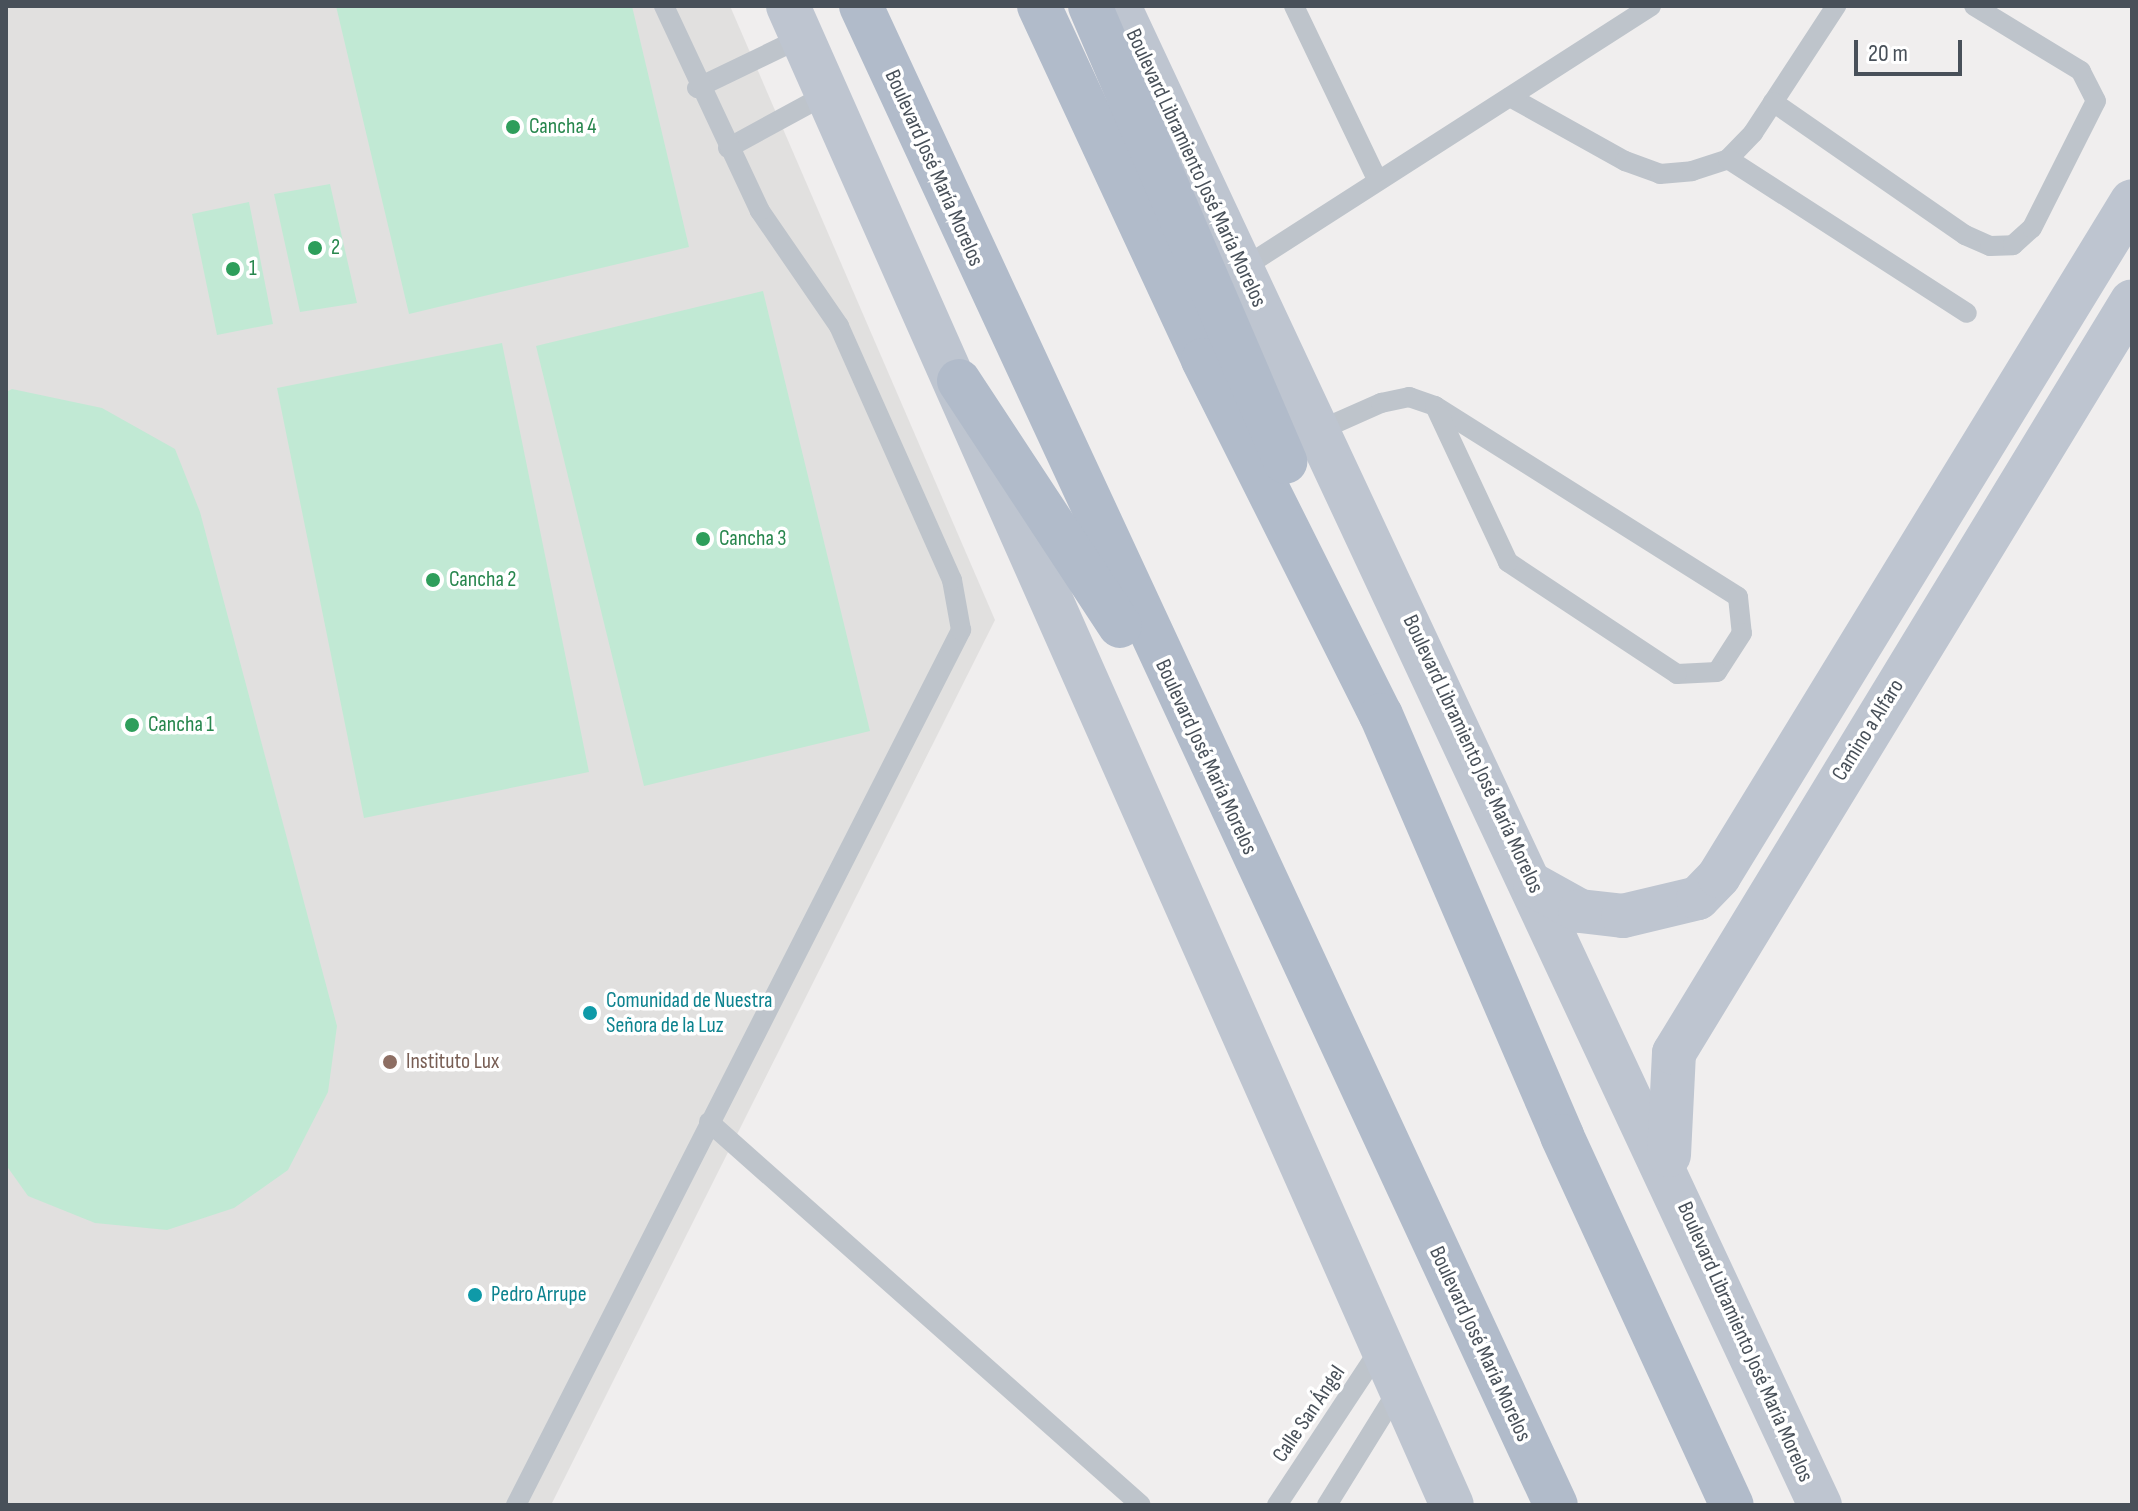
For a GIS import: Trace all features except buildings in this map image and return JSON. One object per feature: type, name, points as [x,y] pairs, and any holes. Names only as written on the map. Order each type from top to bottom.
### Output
[{"type":"main road","name":"Boulevard José María Morelos","points":[[861,6],[1054,434],[1556,1505]]},
{"type":"main road","points":[[1039,6],[1203,360],[1381,715],[1562,1136],[1732,1505]]},
{"type":"main road","points":[[1090,6],[1317,538],[1381,715]]},
{"type":"main road","points":[[959,381],[1207,760]]},
{"type":"street","name":"Boulevard Libramiento José María Morelos","points":[[1119,6],[1535,886],[1820,1505]]},
{"type":"street","points":[[795,22],[831,92],[1398,1390],[1452,1505]]},
{"type":"street","points":[[1535,886],[1580,911],[1623,916],[1698,898],[1719,876],[2132,201]]},
{"type":"street","name":"Camino a Alfaro","points":[[1670,1178],[1667,1087],[1674,1053],[2132,301]]},
{"type":"lane","points":[[516,1505],[961,630],[952,580],[839,326],[760,211],[697,88],[664,6]]},
{"type":"lane","points":[[1294,6],[1377,179]]},
{"type":"lane","points":[[1243,268],[1377,179],[1651,6]]},
{"type":"lane","points":[[1510,97],[1660,174],[1728,159],[1773,102],[1836,6]]},
{"type":"lane","points":[[1773,102],[1965,235],[1990,246],[2013,245],[2032,228],[2096,101],[2081,71],[1974,6]]},
{"type":"lane","points":[[697,88],[795,22]]},
{"type":"lane","points":[[728,148],[831,92]]},
{"type":"lane","points":[[1728,159],[1967,313]]},
{"type":"lane","points":[[1320,430],[1381,403],[1409,397],[1435,406],[1738,597],[1742,633],[1717,672],[1677,674],[1508,562],[1435,406]]},
{"type":"lane","points":[[709,1122],[1141,1505]]},
{"type":"lane","name":"Calle San Ángel","points":[[1277,1505],[1380,1349]]},
{"type":"lane","points":[[1327,1505],[1398,1390]]},
{"type":"shaded area","name":"Instituto Lux","points":[[6,6],[730,6],[995,620],[551,1505],[6,1505]]},
{"type":"green space","name":"Cancha 4","points":[[336,6],[632,6],[689,247],[409,314]]},
{"type":"green space","name":"2","points":[[330,184],[357,303],[300,312],[274,194]]},
{"type":"green space","name":"1","points":[[249,202],[273,324],[217,335],[192,214]]},
{"type":"green space","name":"Cancha 3","points":[[763,291],[870,731],[644,786],[536,346]]},
{"type":"green space","name":"Cancha 2","points":[[502,343],[589,772],[364,818],[277,388]]},
{"type":"green space","name":"Cancha 1","points":[[12,389],[102,408],[175,449],[200,512],[337,1026],[328,1092],[288,1170],[234,1208],[167,1230],[95,1223],[28,1196],[6,1165],[6,392]]},
{"type":"place","name":"Cancha 4","points":[[513,127]]},
{"type":"place","name":"2","points":[[315,248]]},
{"type":"place","name":"1","points":[[233,269]]},
{"type":"place","name":"Cancha 3","points":[[703,539]]},
{"type":"place","name":"Cancha 2","points":[[433,580]]},
{"type":"place","name":"Cancha 1","points":[[132,725]]},
{"type":"place","name":"Comunidad de Nuestra Señora de la Luz","points":[[590,1013]]},
{"type":"place","name":"Instituto Lux","points":[[390,1062]]},
{"type":"place","name":"Pedro Arrupe","points":[[475,1295]]}]
